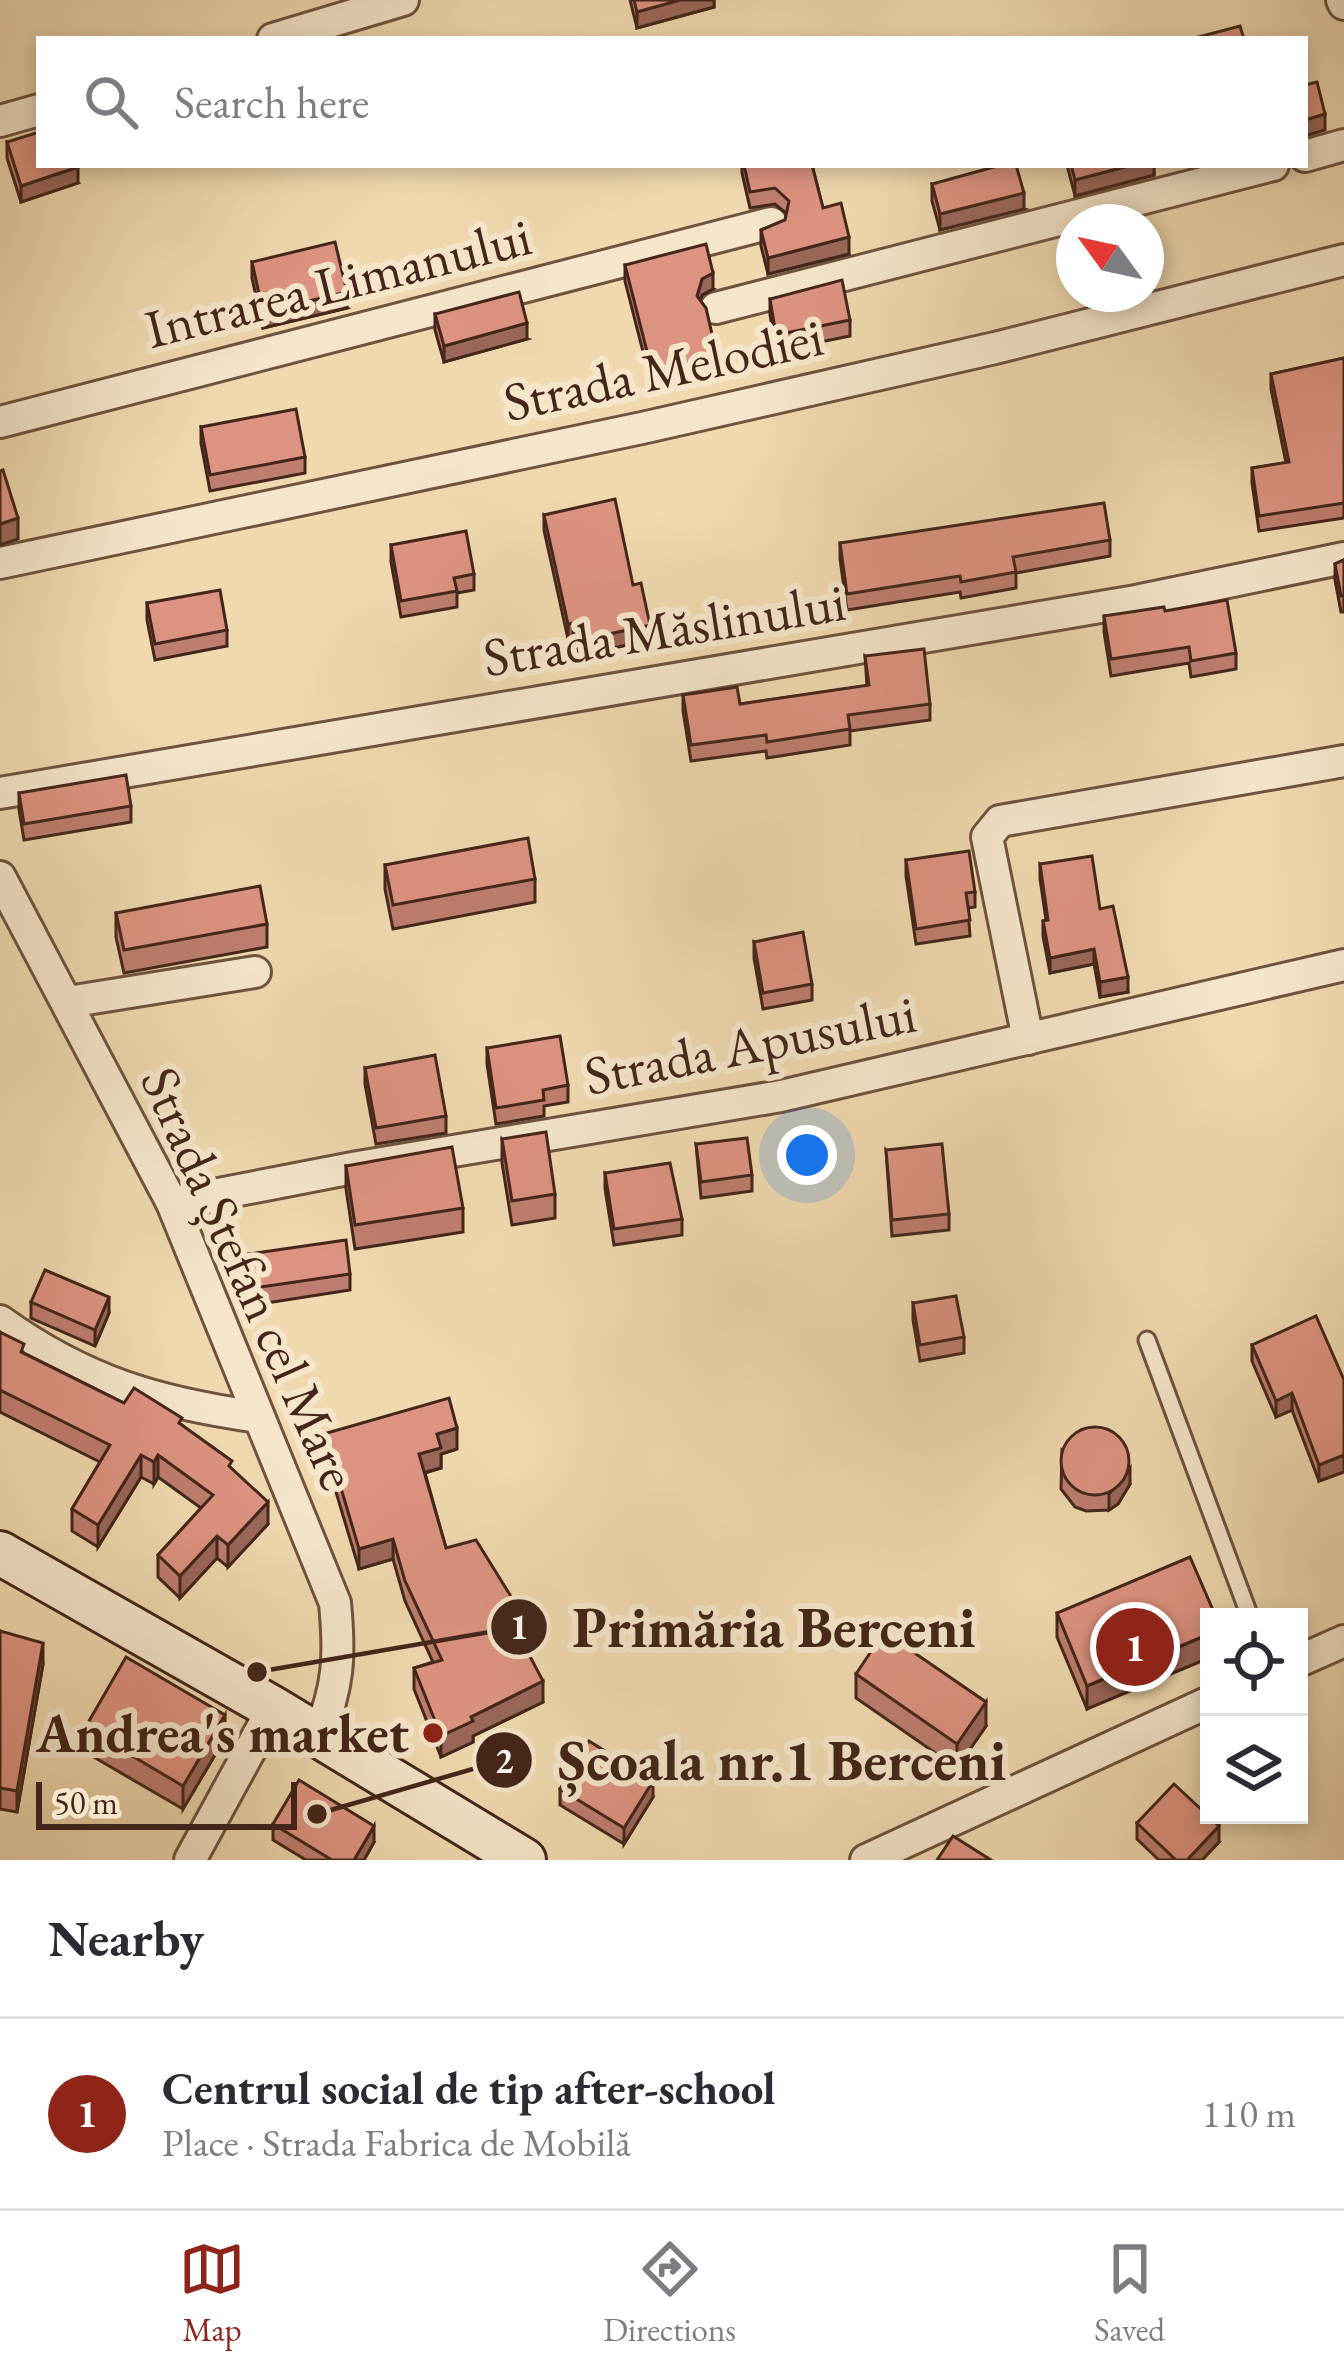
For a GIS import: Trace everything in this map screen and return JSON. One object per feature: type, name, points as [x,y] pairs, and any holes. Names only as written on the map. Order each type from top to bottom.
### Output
[{"type":"main road","points":[[0,1553],[273,1708],[524,1860]]},
{"type":"street","points":[[283,36],[403,0]]},
{"type":"street","points":[[0,122],[36,111]]},
{"type":"street","points":[[1308,155],[1344,145]]},
{"type":"street","points":[[716,308],[1261,168]]},
{"type":"street","name":"Intrarea Limanului","points":[[0,422],[771,223]]},
{"type":"street","name":"Strada Melodiei","points":[[0,563],[929,363],[1344,260]]},
{"type":"street","name":"Strada Măslinului","points":[[0,793],[1136,602],[1344,558]]},
{"type":"street","points":[[1028,1039],[987,837],[1000,820],[1344,761]]},
{"type":"street","name":"Strada Ștefan cel Mare","points":[[0,877],[172,1203],[335,1603],[339,1666],[334,1698],[318,1736]]},
{"type":"street","name":"Strada Apusului","points":[[172,1203],[781,1096],[1344,965]]},
{"type":"street","points":[[68,1002],[255,972]]},
{"type":"street","points":[[0,1321],[73,1366],[134,1391],[180,1406],[259,1417]]},
{"type":"street","points":[[1308,1657],[1344,1641]]},
{"type":"street","points":[[866,1860],[1200,1706]]},
{"type":"street","points":[[190,1860],[273,1708]]},
{"type":"lane","points":[[1147,1340],[1247,1608]]},
{"type":"building","points":[[634,0],[680,0],[637,12]]},
{"type":"building","points":[[1240,26],[1243,36],[1202,36]]},
{"type":"building","points":[[1317,82],[1325,114],[1308,119],[1308,84]]},
{"type":"building","points":[[36,133],[36,168],[75,168],[21,186],[7,142]]},
{"type":"building","points":[[745,168],[813,168],[823,208],[841,203],[849,237],[768,258],[761,230],[785,220],[789,201],[775,188],[750,192]]},
{"type":"building","points":[[990,168],[1017,168],[1024,193],[940,214],[932,184]]},
{"type":"building","points":[[1072,168],[1121,168],[1075,180]]},
{"type":"building","points":[[335,242],[347,292],[263,312],[252,262]]},
{"type":"building","points":[[706,244],[713,273],[702,279],[697,296],[706,308],[717,356],[652,371],[625,265]]},
{"type":"building","points":[[842,280],[850,320],[776,335],[770,299]]},
{"type":"building","points":[[519,292],[527,323],[444,346],[435,314]]},
{"type":"building","points":[[1344,358],[1344,503],[1259,516],[1252,468],[1289,462],[1271,374]]},
{"type":"building","points":[[296,409],[305,457],[210,475],[201,427]]},
{"type":"building","points":[[0,471],[18,518],[0,524]]},
{"type":"building","points":[[615,499],[633,585],[641,583],[650,625],[577,641],[573,623],[568,624],[544,515]]},
{"type":"building","points":[[1104,503],[1110,540],[1013,557],[1016,572],[847,594],[840,543]]},
{"type":"building","points":[[466,531],[474,574],[454,578],[457,591],[401,601],[391,545]]},
{"type":"building","points":[[1344,560],[1344,595],[1341,596],[1335,564]]},
{"type":"building","points":[[220,590],[227,630],[155,644],[147,603]]},
{"type":"building","points":[[1227,600],[1236,653],[1191,661],[1189,647],[1111,659],[1104,616]]},
{"type":"building","points":[[924,649],[930,704],[848,715],[850,729],[767,742],[766,735],[691,745],[683,695],[737,687],[740,704],[869,685],[865,656]]},
{"type":"building","points":[[126,775],[131,806],[24,824],[19,793]]},
{"type":"building","points":[[528,838],[535,879],[393,905],[385,865]]},
{"type":"building","points":[[969,851],[975,892],[966,893],[970,920],[916,929],[906,860]]},
{"type":"building","points":[[1092,856],[1100,909],[1113,906],[1128,977],[1100,982],[1094,949],[1050,958],[1043,921],[1048,920],[1040,864]]},
{"type":"building","points":[[260,886],[267,924],[124,950],[116,913]]},
{"type":"building","points":[[803,932],[812,984],[763,993],[754,942]]},
{"type":"building","points":[[560,1036],[568,1085],[543,1090],[544,1100],[496,1108],[487,1048]]},
{"type":"building","points":[[435,1055],[446,1116],[376,1128],[365,1068]]},
{"type":"building","points":[[546,1132],[555,1194],[512,1201],[502,1139]]},
{"type":"building","points":[[747,1138],[752,1175],[701,1182],[696,1144]]},
{"type":"building","points":[[942,1144],[949,1214],[892,1220],[886,1150]]},
{"type":"building","points":[[452,1147],[463,1208],[355,1225],[346,1166]]},
{"type":"building","points":[[670,1163],[682,1219],[614,1229],[605,1173]]},
{"type":"building","points":[[346,1240],[350,1274],[254,1288],[249,1254]]},
{"type":"building","points":[[45,1270],[109,1297],[95,1330],[31,1302]]},
{"type":"building","points":[[956,1296],[964,1337],[920,1345],[913,1303]]},
{"type":"building","points":[[1316,1316],[1344,1380],[1344,1455],[1319,1465],[1292,1393],[1276,1401],[1252,1345]]},
{"type":"building","points":[[0,1332],[24,1344],[21,1352],[124,1403],[134,1388],[182,1418],[179,1423],[232,1461],[229,1466],[268,1502],[228,1545],[217,1536],[180,1576],[158,1555],[213,1495],[158,1455],[154,1462],[141,1455],[98,1525],[72,1509],[110,1445],[0,1390]]},
{"type":"building","points":[[449,1398],[457,1428],[437,1434],[441,1448],[419,1454],[446,1548],[476,1540],[528,1624],[515,1628],[543,1681],[441,1736],[414,1668],[442,1660],[405,1581],[393,1539],[359,1549],[333,1461],[328,1463],[320,1435]]},
{"type":"building","points":[[1095,1427],[1119,1437],[1129,1461],[1119,1485],[1095,1495],[1071,1485],[1061,1461],[1071,1437]]},
{"type":"building","points":[[1190,1557],[1212,1608],[1200,1608],[1200,1638],[1087,1686],[1057,1613]]},
{"type":"building","points":[[0,1631],[43,1643],[17,1791],[0,1788]]},
{"type":"building","points":[[884,1632],[986,1702],[957,1744],[856,1674]]},
{"type":"building","points":[[126,1657],[225,1715],[183,1786],[85,1728]]},
{"type":"building","points":[[589,1741],[653,1781],[624,1828],[560,1789]]},
{"type":"building","points":[[299,1780],[374,1826],[354,1860],[332,1860],[273,1824]]},
{"type":"building","points":[[1174,1784],[1200,1808],[1200,1824],[1219,1826],[1187,1860],[1176,1860],[1137,1823]]},
{"type":"building","points":[[953,1836],[991,1860],[937,1860]]},
{"type":"place","name":"Centrul social de tip after-school","points":[[1135,1647]]},
{"type":"place","name":"Primăria Berceni","points":[[257,1672]]},
{"type":"place","name":"Andrea's market","points":[[433,1733]]},
{"type":"place","name":"Școala nr.1 Berceni","points":[[317,1814]]}]
